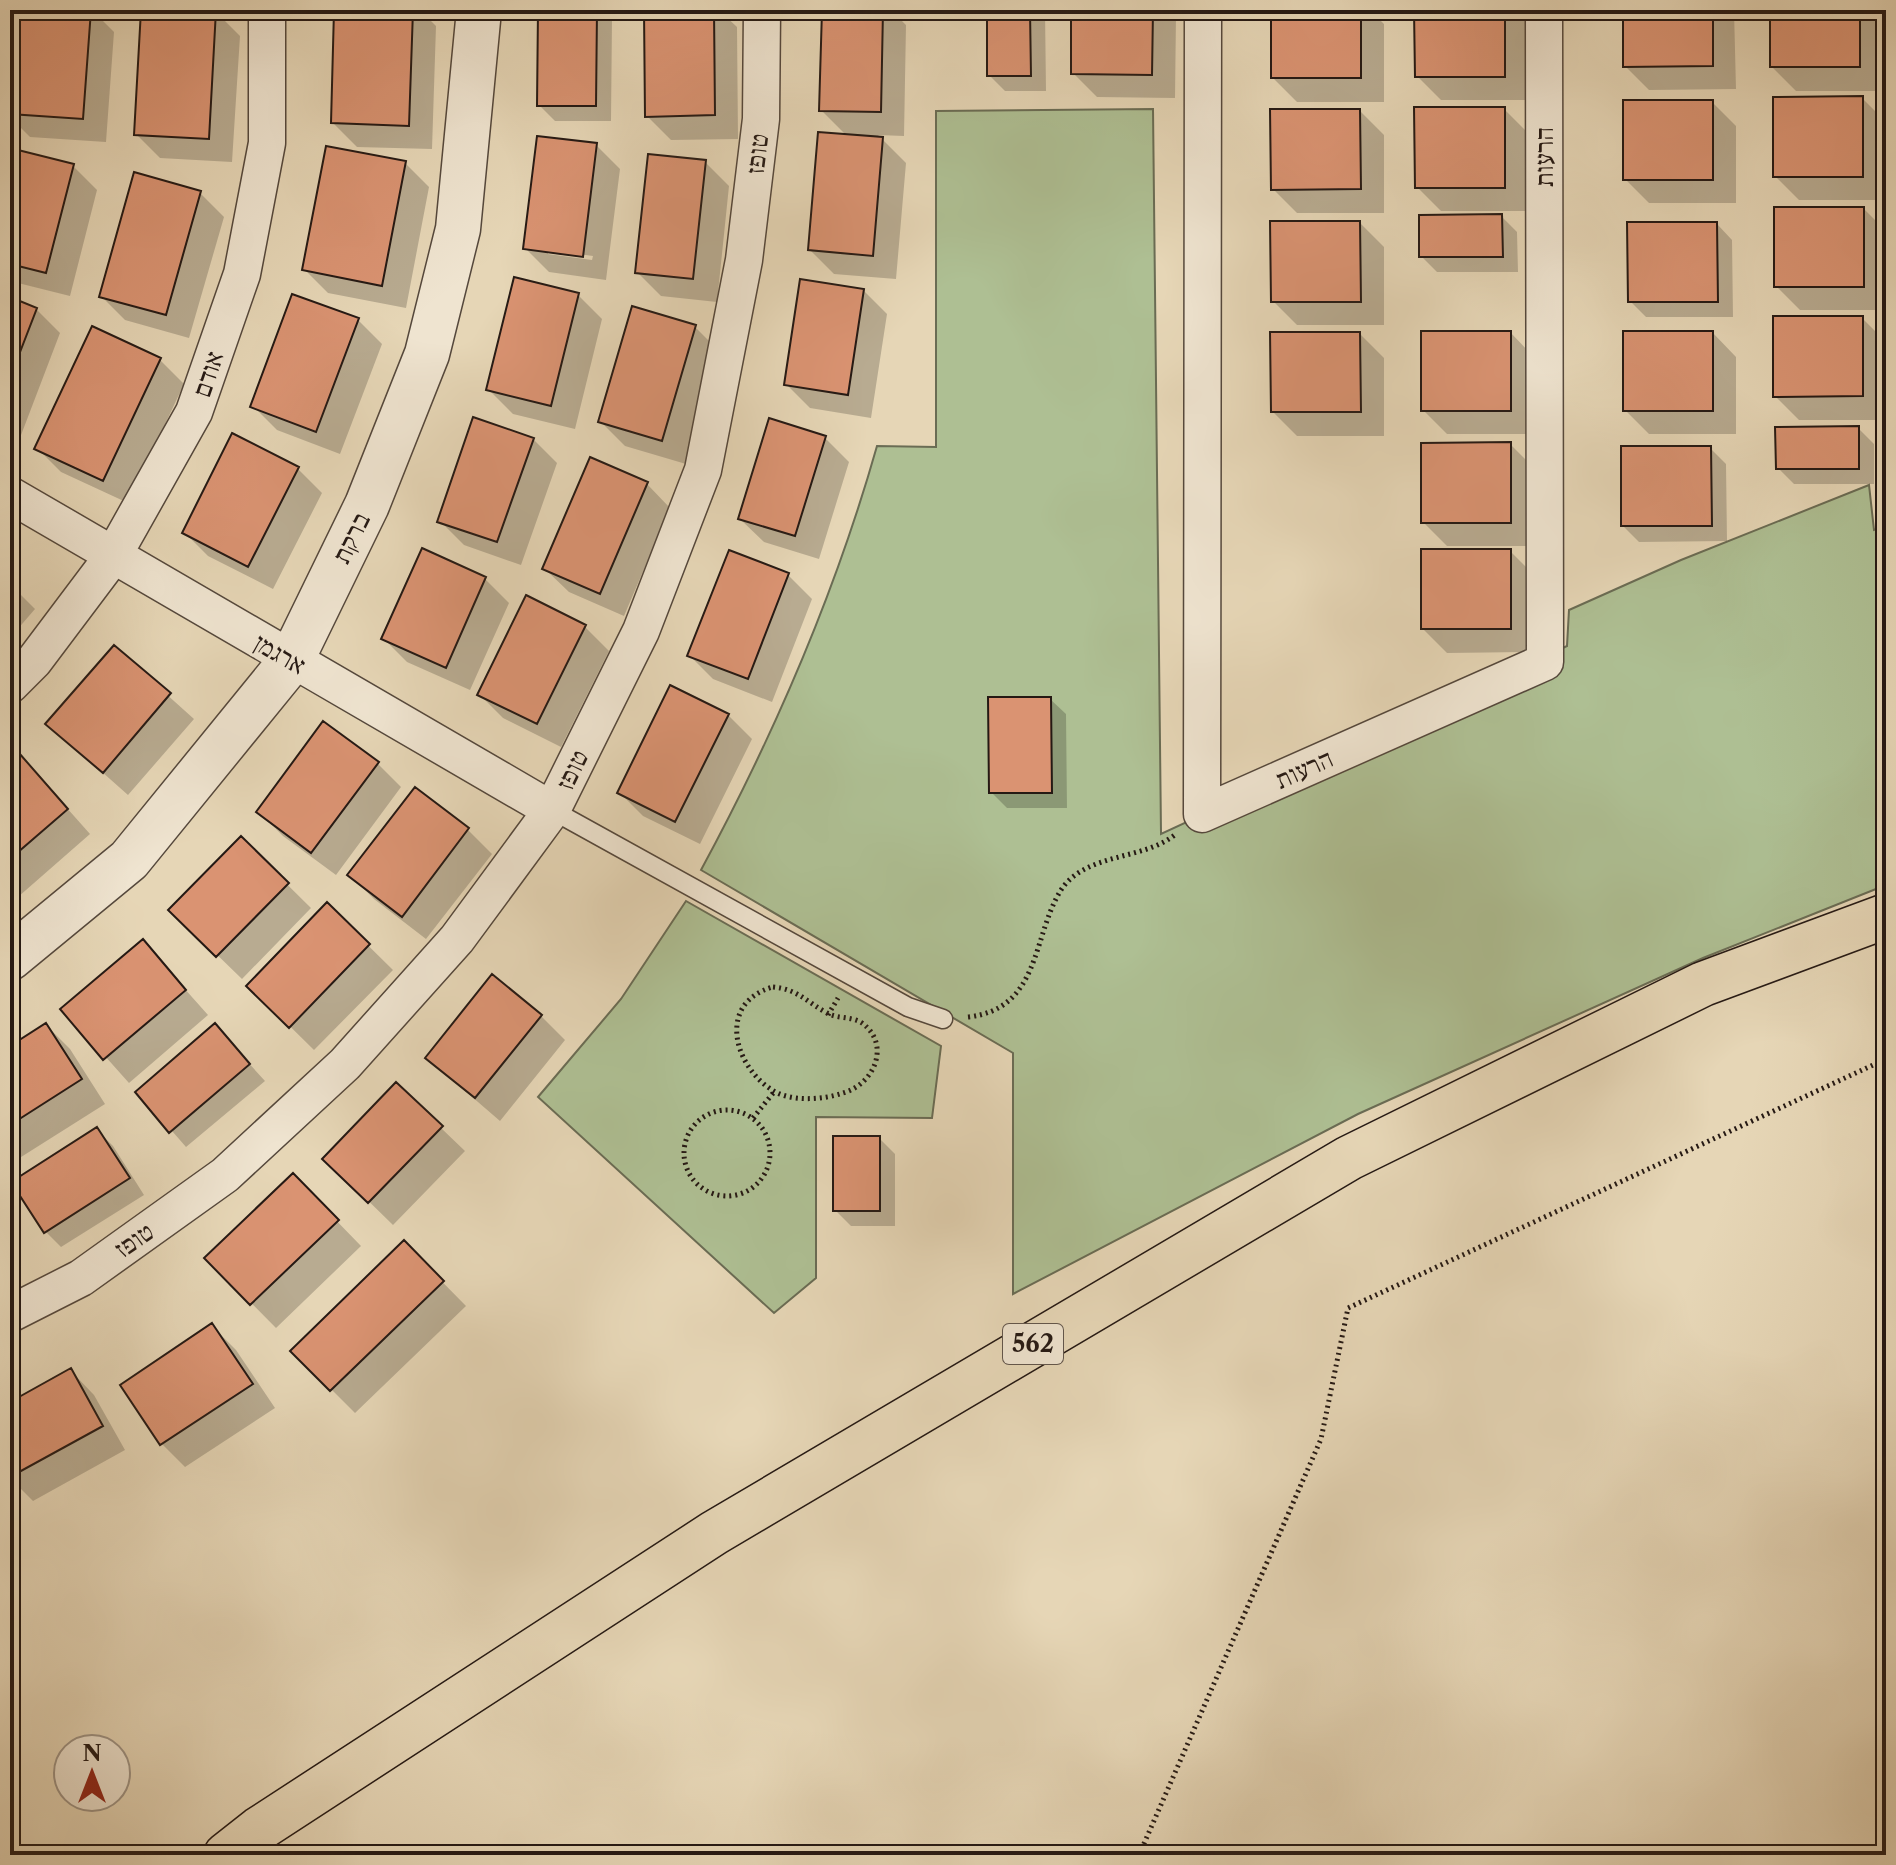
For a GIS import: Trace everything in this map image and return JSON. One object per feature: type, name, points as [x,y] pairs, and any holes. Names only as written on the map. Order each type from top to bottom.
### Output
[{"type":"main road","name":"562","points":[[226,1855],[259,1829],[714,1533],[1349,1158],[1703,984],[1886,916]]},
{"type":"street","name":"אודם","points":[[10,685],[34,661],[113,556],[194,412],[242,274],[267,143],[267,10]]},
{"type":"street","name":"ברקת","points":[[10,958],[129,860],[291,661],[367,505],[427,354],[458,229],[479,10]]},
{"type":"street","name":"טופז","points":[[10,1314],[81,1278],[225,1175],[345,1064],[457,939],[552,810],[641,631],[703,470],[746,244],[761,119],[762,10]]},
{"type":"street","points":[[1202,814],[1203,10]]},
{"type":"street","name":"הרעות","points":[[1202,814],[1545,662],[1544,10]]},
{"type":"street","name":"ארגמן","points":[[10,495],[552,810]]},
{"type":"lane","points":[[552,810],[908,1007],[943,1019]]},
{"type":"path","points":[[943,1019],[979,1016],[1010,999],[1030,975],[1060,892],[1075,874],[1170,839],[1202,814]]},
{"type":"path","points":[[773,987],[791,988],[828,1015],[858,1020],[870,1029],[876,1048],[875,1063],[870,1078],[860,1087],[818,1099],[774,1092],[761,1081],[737,1042],[738,1015],[755,992],[773,987]]},
{"type":"path","points":[[1139,1855],[1321,1439],[1348,1308],[1886,1059]]},
{"type":"path","points":[[753,1118],[774,1092]]},
{"type":"path","points":[[728,1110],[753,1118],[766,1133],[770,1146],[769,1166],[758,1183],[728,1196],[697,1183],[686,1166],[684,1153],[686,1139],[697,1122],[708,1114],[728,1110]]},
{"type":"green space","points":[[1153,109],[1161,834],[1567,646],[1569,610],[1681,560],[1869,485],[1874,530],[1886,526],[1886,885],[1703,958],[1358,1114],[1013,1294],[1013,1053],[701,870],[753,768],[801,663],[842,556],[877,446],[936,447],[936,111]]},
{"type":"green space","points":[[686,901],[941,1046],[932,1118],[816,1117],[816,1278],[774,1313],[538,1097],[621,999]]},
{"type":"building","points":[[11,10],[91,10],[83,119],[10,114]]},
{"type":"building","points":[[141,10],[216,10],[209,139],[134,135]]},
{"type":"building","points":[[334,10],[413,10],[409,126],[331,123]]},
{"type":"building","points":[[538,10],[597,10],[596,106],[537,106]]},
{"type":"building","points":[[644,10],[714,10],[715,115],[645,117]]},
{"type":"building","points":[[822,10],[883,10],[881,112],[819,111]]},
{"type":"building","points":[[987,10],[1030,10],[1031,76],[987,76]]},
{"type":"building","points":[[1071,10],[1153,10],[1152,75],[1071,74]]},
{"type":"building","points":[[1271,10],[1361,10],[1361,78],[1271,78]]},
{"type":"building","points":[[1414,10],[1505,10],[1505,77],[1415,77]]},
{"type":"building","points":[[1623,10],[1713,10],[1713,66],[1623,67]]},
{"type":"building","points":[[1770,10],[1860,10],[1860,67],[1770,67]]},
{"type":"building","points":[[1863,96],[1863,177],[1773,177],[1773,97]]},
{"type":"building","points":[[1623,100],[1713,100],[1713,180],[1623,180]]},
{"type":"building","points":[[1414,107],[1505,107],[1505,188],[1415,188]]},
{"type":"building","points":[[1270,109],[1360,109],[1361,189],[1271,190]]},
{"type":"building","points":[[818,132],[883,137],[873,256],[808,250]]},
{"type":"building","points":[[537,136],[597,143],[583,257],[523,249]]},
{"type":"building","points":[[326,146],[406,161],[382,286],[302,270]]},
{"type":"building","points":[[10,148],[74,164],[46,273],[10,264]]},
{"type":"building","points":[[648,154],[706,160],[693,279],[635,273]]},
{"type":"building","points":[[134,172],[201,191],[166,315],[99,297]]},
{"type":"building","points":[[1774,207],[1864,207],[1864,287],[1774,287]]},
{"type":"building","points":[[1502,214],[1503,257],[1419,257],[1419,215]]},
{"type":"building","points":[[1270,221],[1360,221],[1361,302],[1271,302]]},
{"type":"building","points":[[1627,222],[1717,222],[1718,302],[1628,302]]},
{"type":"building","points":[[514,277],[579,293],[551,406],[486,390]]},
{"type":"building","points":[[800,279],[864,289],[848,395],[784,385]]},
{"type":"building","points":[[292,294],[359,318],[316,432],[250,407]]},
{"type":"building","points":[[10,297],[37,308],[10,378]]},
{"type":"building","points":[[632,306],[696,325],[662,441],[598,422]]},
{"type":"building","points":[[1773,316],[1863,316],[1863,396],[1773,397]]},
{"type":"building","points":[[92,326],[161,358],[103,481],[34,449]]},
{"type":"building","points":[[1421,331],[1511,331],[1511,411],[1421,411]]},
{"type":"building","points":[[1623,331],[1713,331],[1713,411],[1623,411]]},
{"type":"building","points":[[1270,332],[1360,332],[1361,412],[1271,412]]},
{"type":"building","points":[[473,417],[534,438],[497,542],[437,522]]},
{"type":"building","points":[[769,418],[826,436],[795,536],[738,519]]},
{"type":"building","points":[[1859,426],[1859,469],[1776,469],[1775,427]]},
{"type":"building","points":[[232,433],[299,467],[248,567],[182,533]]},
{"type":"building","points":[[1511,442],[1511,523],[1421,523],[1421,443]]},
{"type":"building","points":[[1621,446],[1711,446],[1712,526],[1621,526]]},
{"type":"building","points":[[590,457],[648,482],[600,594],[542,569]]},
{"type":"building","points":[[422,548],[486,577],[446,668],[381,639]]},
{"type":"building","points":[[1421,549],[1511,549],[1511,629],[1421,629]]},
{"type":"building","points":[[729,550],[789,573],[748,679],[687,656]]},
{"type":"building","points":[[526,595],[586,625],[537,724],[477,695]]},
{"type":"building","points":[[114,645],[171,693],[103,773],[45,724]]},
{"type":"building","points":[[670,685],[729,714],[675,822],[617,793]]},
{"type":"building","points":[[988,697],[1051,697],[1052,793],[989,793]]},
{"type":"building","points":[[323,721],[379,762],[311,853],[256,812]]},
{"type":"building","points":[[19,753],[68,809],[10,859],[10,761]]},
{"type":"building","points":[[415,787],[469,828],[402,917],[347,875]]},
{"type":"building","points":[[241,836],[289,883],[216,957],[168,910]]},
{"type":"building","points":[[327,902],[370,944],[289,1028],[246,986]]},
{"type":"building","points":[[143,939],[186,990],[103,1060],[60,1009]]},
{"type":"building","points":[[492,974],[542,1015],[475,1098],[425,1058]]},
{"type":"building","points":[[46,1023],[82,1079],[10,1125],[10,1046]]},
{"type":"building","points":[[215,1023],[250,1064],[169,1133],[135,1092]]},
{"type":"building","points":[[396,1082],[443,1126],[368,1203],[322,1159]]},
{"type":"building","points":[[97,1127],[130,1178],[44,1233],[11,1182]]},
{"type":"building","points":[[833,1136],[880,1136],[880,1211],[833,1211]]},
{"type":"building","points":[[293,1173],[339,1220],[250,1305],[204,1258]]},
{"type":"building","points":[[404,1240],[444,1281],[330,1391],[290,1351]]},
{"type":"building","points":[[212,1323],[253,1384],[160,1445],[120,1385]]},
{"type":"building","points":[[71,1368],[103,1426],[10,1477],[10,1402]]}]
